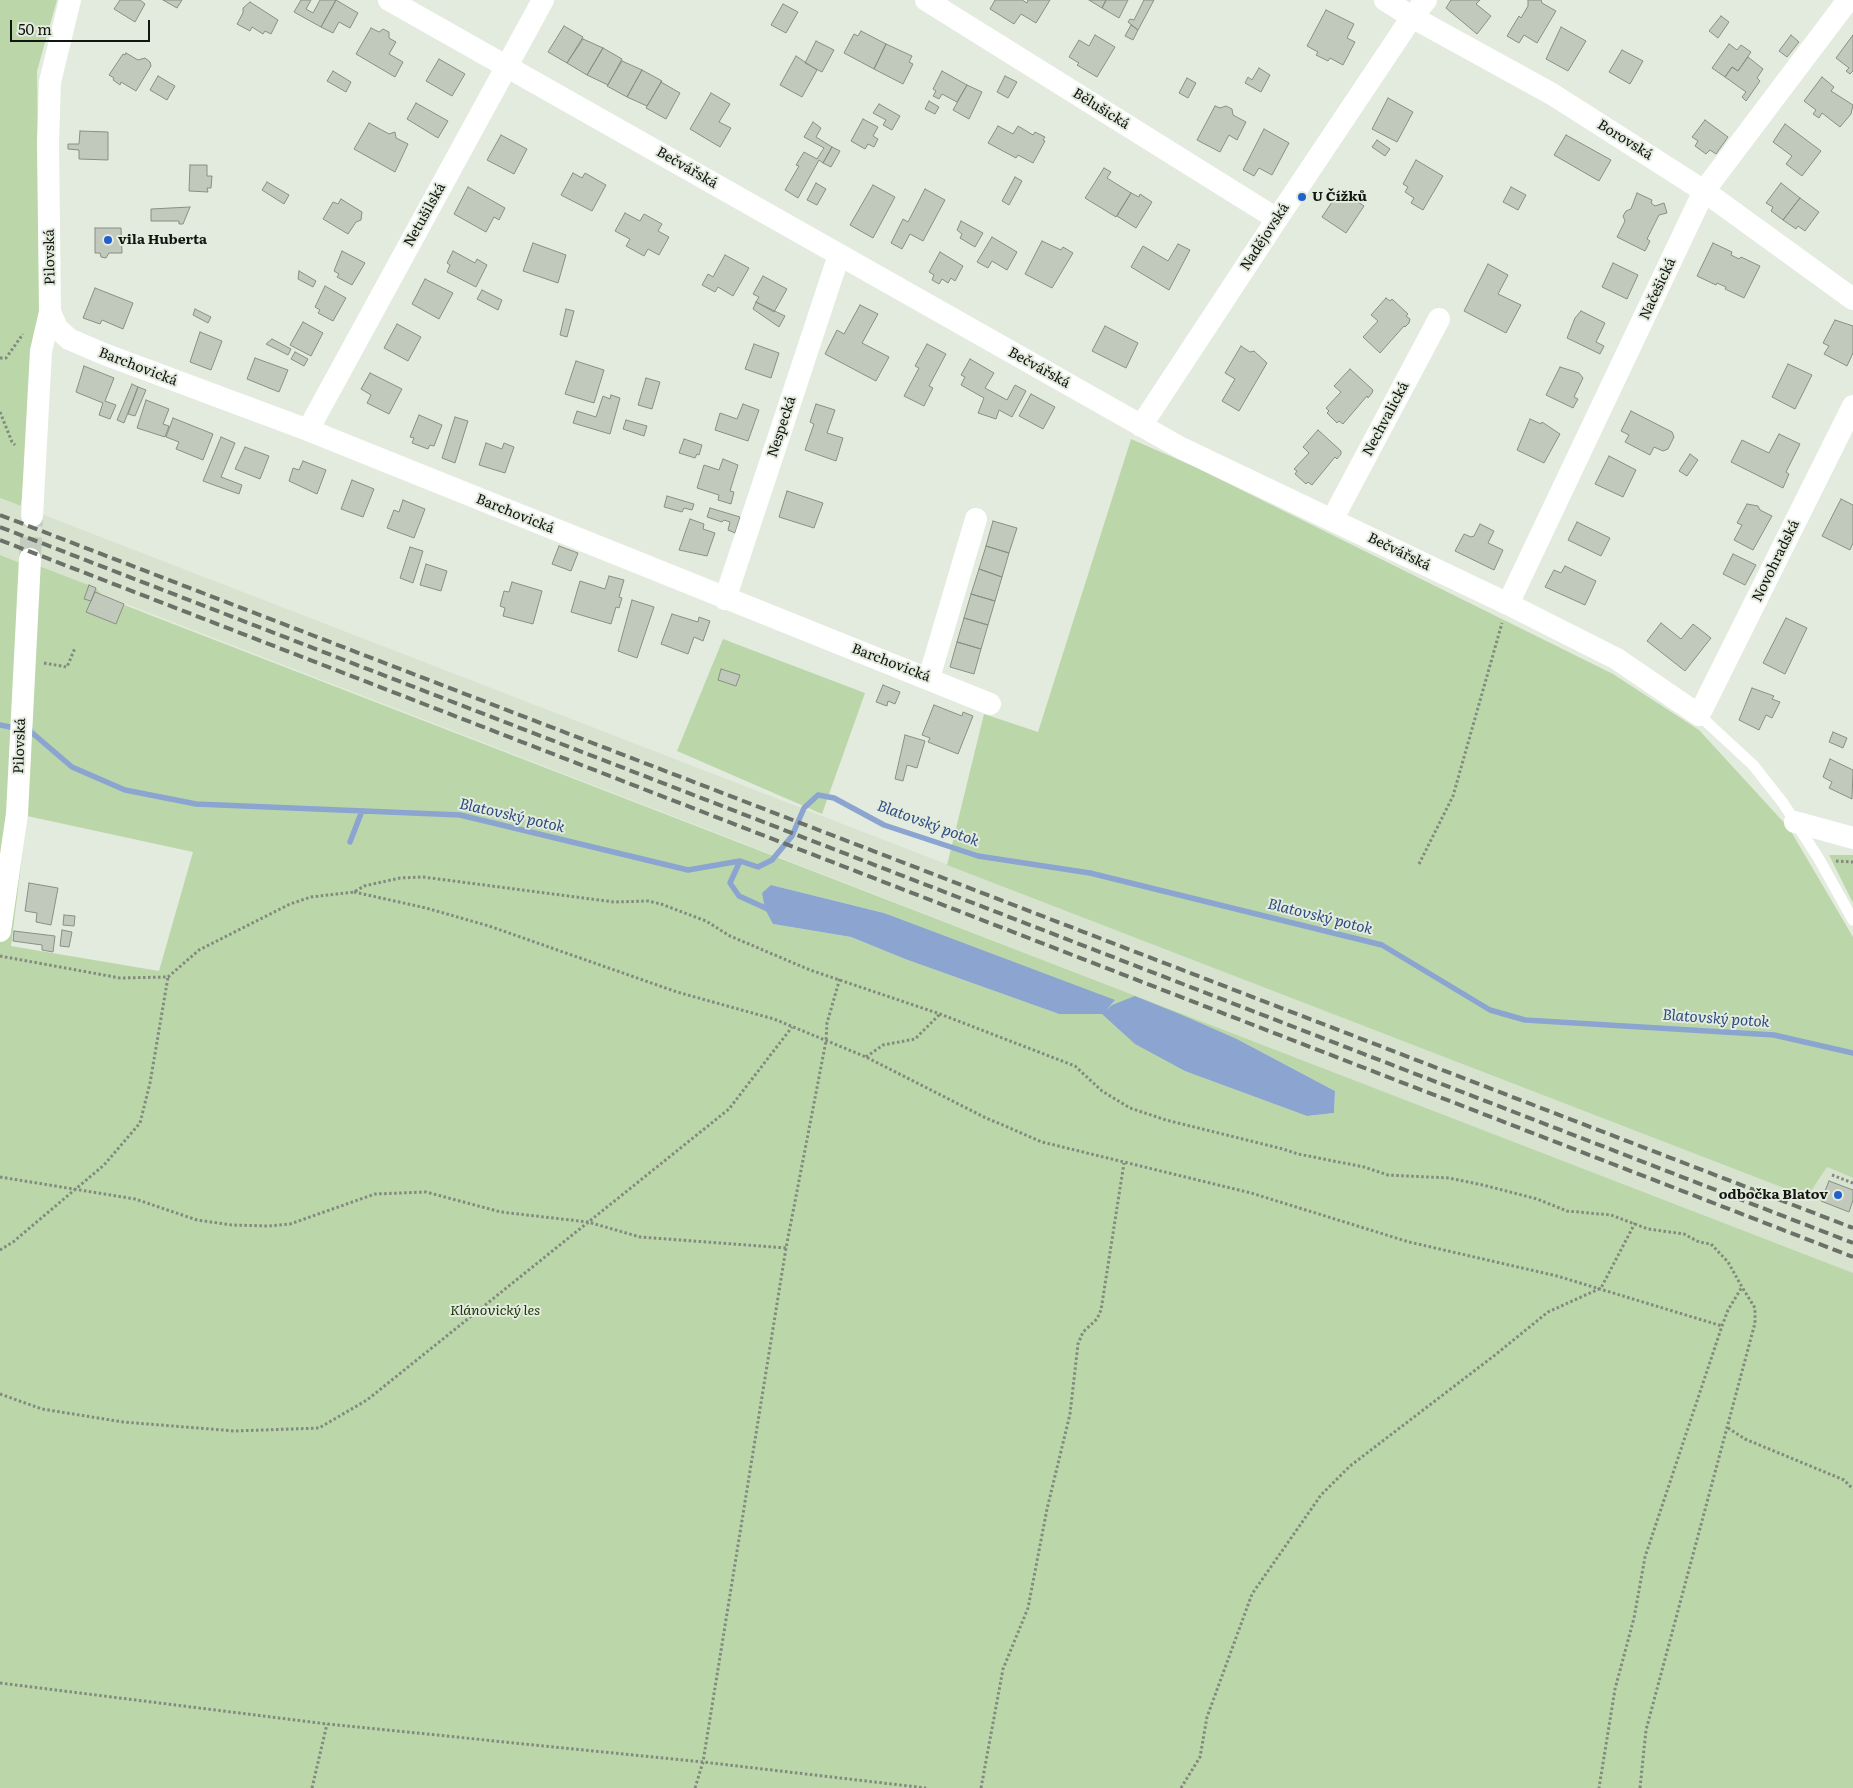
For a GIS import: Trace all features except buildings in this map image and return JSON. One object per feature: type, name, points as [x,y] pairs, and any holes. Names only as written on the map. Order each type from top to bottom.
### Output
[{"type":"street","name":"Pilovská","points":[[32,516],[41,351],[50,312],[48,142],[50,82],[70,0]]},
{"type":"street","name":"Bečvářská","points":[[389,0],[507,65],[1181,448],[1508,604],[1617,659],[1700,715]]},
{"type":"street","name":"Netušilská","points":[[308,430],[544,0]]},
{"type":"street","name":"Bělušická","points":[[926,0],[1276,218]]},
{"type":"street","name":"Borovská","points":[[1385,0],[1412,18],[1552,94],[1704,191],[1853,299]]},
{"type":"street","name":"Nadějovská","points":[[1141,426],[1276,218],[1426,0]]},
{"type":"street","name":"Načešická","points":[[1508,604],[1704,191],[1848,0]]},
{"type":"street","name":"Nespecká","points":[[725,599],[839,255]]},
{"type":"street","name":"Barchovická","points":[[50,312],[58,328],[69,339],[104,354],[308,430],[990,704]]},
{"type":"street","name":"Nechvalická","points":[[1332,520],[1439,318]]},
{"type":"street","name":"Novohradská","points":[[1700,715],[1853,406]]},
{"type":"street","points":[[929,678],[976,519]]},
{"type":"street","name":"Pilovská","points":[[0,931],[17,814],[30,559]]},
{"type":"street","points":[[1795,822],[1853,838]]},
{"type":"lane","points":[[1700,715],[1752,765],[1783,803],[1853,920]]},
{"type":"path","points":[[1419,864],[1453,796],[1508,604]]},
{"type":"path","points":[[24,660],[67,667],[75,648]]},
{"type":"path","points":[[354,892],[364,886],[386,879],[423,877],[614,902],[648,901],[661,904],[706,921],[739,940],[810,970],[840,978],[876,994],[940,1014],[1075,1066],[1102,1091],[1130,1108],[1166,1120],[1283,1148],[1298,1154],[1364,1167],[1388,1174],[1449,1178],[1537,1199],[1567,1211],[1611,1215],[1648,1229],[1684,1234],[1699,1242],[1711,1244],[1728,1262],[1755,1308],[1755,1323],[1646,1730],[1640,1788]]},
{"type":"path","points":[[0,956],[120,978],[168,976],[199,950],[290,904],[311,897],[354,892],[426,908],[489,926],[677,992],[774,1019],[866,1057],[984,1117],[1042,1142],[1251,1193],[1409,1242],[1601,1288],[1722,1326]]},
{"type":"path","points":[[0,1250],[14,1242],[104,1165],[140,1123],[150,1083],[168,976]]},
{"type":"path","points":[[695,1788],[703,1762],[786,1248],[826,1041],[827,1023],[840,978]]},
{"type":"path","points":[[866,1057],[883,1045],[915,1039],[940,1014]]},
{"type":"path","points":[[0,1394],[42,1409],[123,1422],[235,1431],[320,1428],[367,1400],[729,1109],[792,1027]]},
{"type":"path","points":[[981,1788],[1003,1669],[1028,1608],[1047,1509],[1070,1414],[1078,1344],[1083,1332],[1097,1319],[1101,1310],[1124,1163]]},
{"type":"path","points":[[1832,1175],[1853,1184]]},
{"type":"path","points":[[0,1177],[136,1199],[197,1220],[232,1225],[268,1226],[290,1224],[375,1194],[426,1192],[501,1212],[588,1222],[640,1237],[786,1248]]},
{"type":"path","points":[[1181,1788],[1200,1757],[1207,1717],[1252,1594],[1321,1495],[1350,1466],[1548,1312],[1601,1288],[1635,1223]]},
{"type":"path","points":[[1599,1788],[1615,1689],[1634,1618],[1645,1557],[1722,1326],[1728,1310],[1742,1286]]},
{"type":"path","points":[[1728,1428],[1745,1439],[1844,1480],[1853,1489]]},
{"type":"path","points":[[0,1683],[328,1724],[703,1762],[926,1788]]},
{"type":"path","points":[[312,1788],[328,1724]]},
{"type":"shaded area","name":"odbočka Blatov","points":[[0,498],[1807,1197],[1827,1167],[1853,1178],[1853,1274],[0,555]]},
{"type":"green space","points":[[0,0],[57,0],[37,71],[40,310],[21,506],[0,498]]},
{"type":"green space","points":[[1131,439],[1193,466],[1613,674],[1699,730],[1789,828],[1853,937],[1853,1178],[1827,1167],[1807,1197],[947,865],[984,714],[1038,732]]},
{"type":"green space","name":"Klánovický les","points":[[0,555],[38,570],[39,566],[96,588],[102,596],[150,615],[1853,1273],[1853,1788],[0,1788]],"holes":[[[27,816],[193,852],[159,971],[11,946]],[[771,885],[884,913],[927,931],[1059,1014],[905,959],[851,937],[773,924]],[[1135,996],[1237,1039],[1335,1091],[1334,1113],[1307,1116],[1208,1079]]]},
{"type":"green space","points":[[723,639],[865,693],[822,814],[677,751]]},
{"type":"green space","points":[[1829,855],[1853,855],[1853,903]]},
{"type":"water","points":[[771,885],[884,913],[1115,1000],[1106,1010],[1112,1005],[1135,996],[1182,1015],[1237,1039],[1335,1091],[1334,1113],[1307,1116],[1185,1071],[1135,1044],[1102,1014],[1059,1014],[905,959],[851,937],[773,924],[765,909],[762,893]]},
{"type":"waterway","name":"Blatovský potok","points":[[0,725],[15,728]]},
{"type":"waterway","name":"Blatovský potok","points":[[30,729],[72,767],[125,790],[196,804],[460,815],[688,870],[740,861],[758,867],[772,860],[792,836],[804,808],[818,795],[834,798],[884,825],[978,856],[1090,873],[1382,945],[1490,1010],[1525,1020],[1774,1035],[1853,1053]]},
{"type":"waterway","points":[[350,842],[362,811]]},
{"type":"waterway","points":[[740,861],[730,883],[739,896],[772,911]]},
{"type":"tunnel","points":[[30,559],[32,516]]},
{"type":"railway","points":[[0,515],[1853,1228]]},
{"type":"railway","points":[[0,527],[1853,1243]]},
{"type":"railway","points":[[0,540],[1853,1257]]},
{"type":"place","name":"U Čížků","points":[[1302,197]]},
{"type":"place","name":"vila Huberta","points":[[108,240]]},
{"type":"place","name":"odbočka Blatov","points":[[1838,1195]]}]
